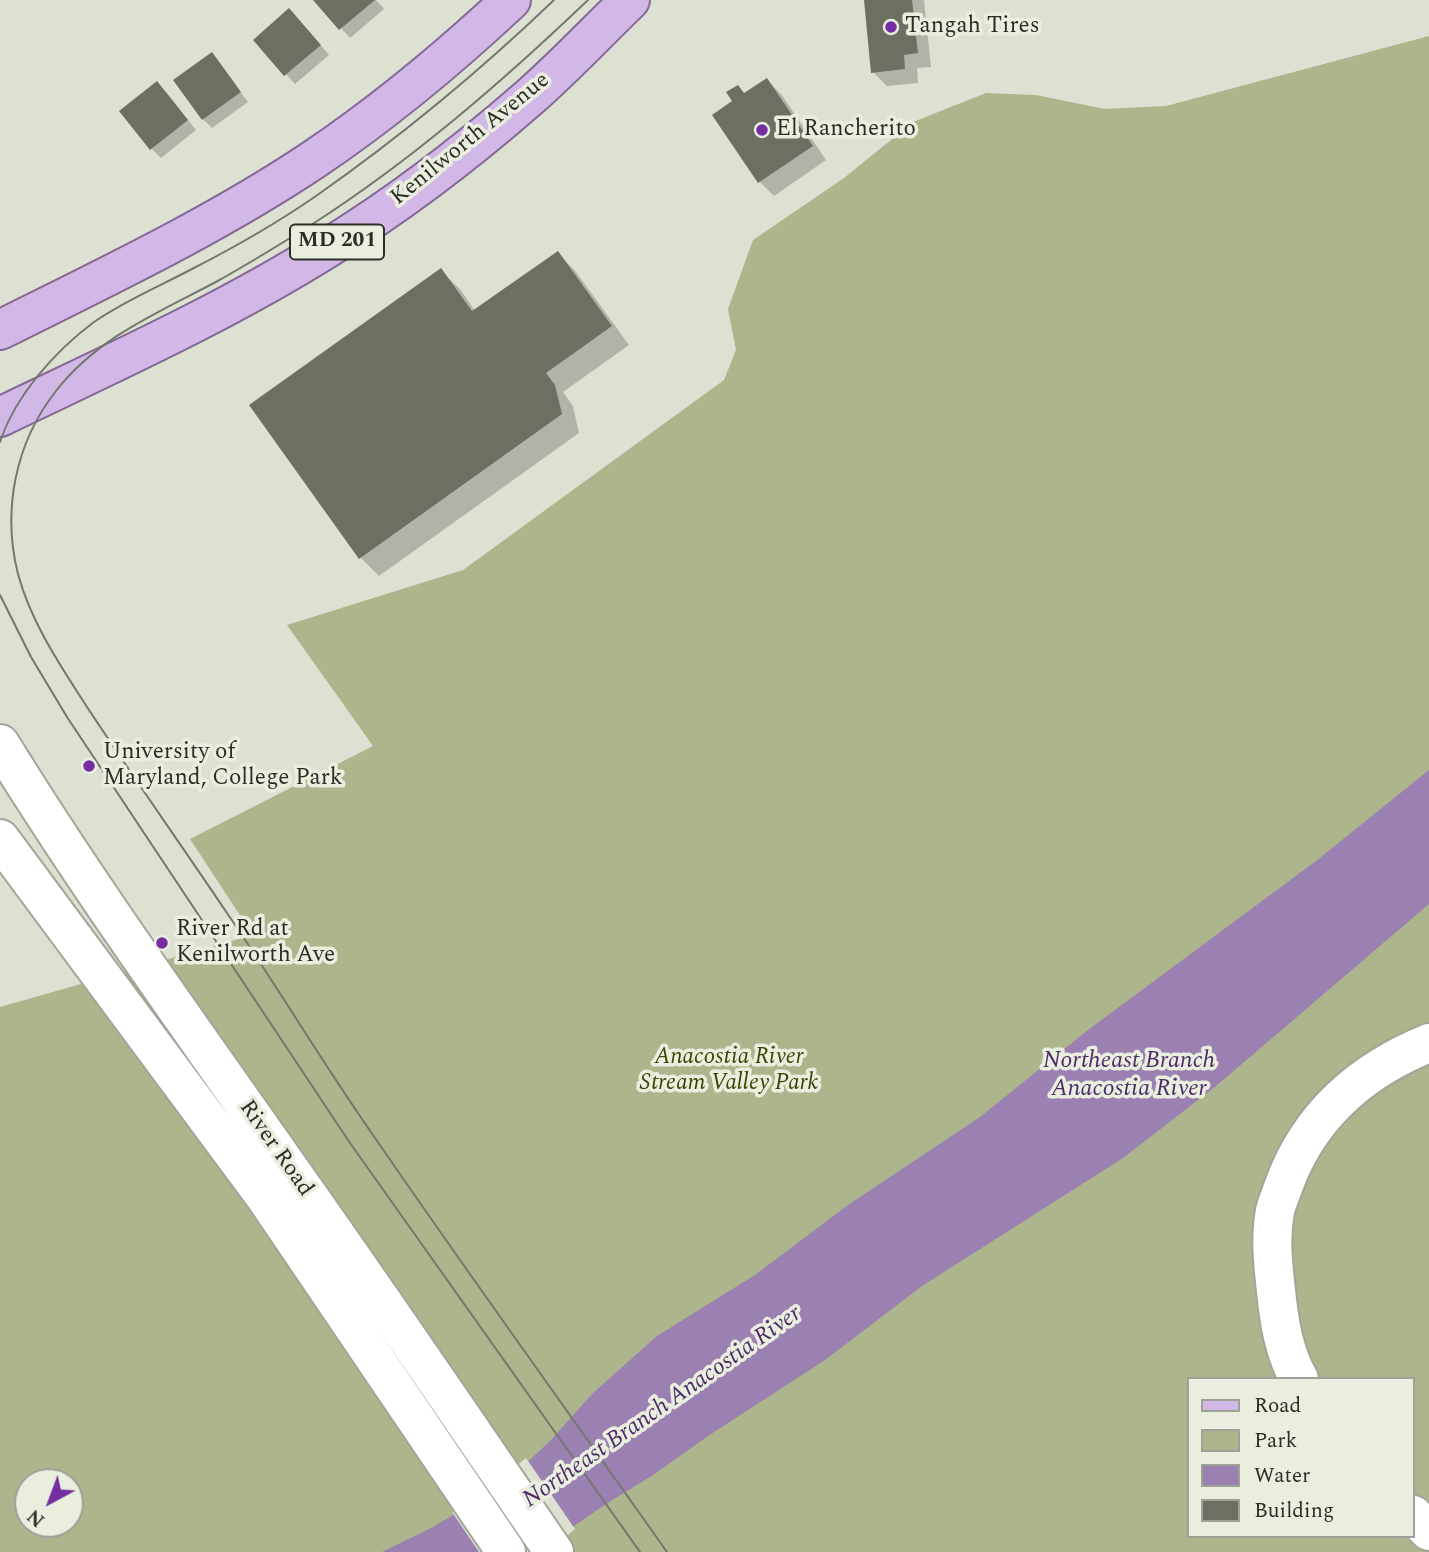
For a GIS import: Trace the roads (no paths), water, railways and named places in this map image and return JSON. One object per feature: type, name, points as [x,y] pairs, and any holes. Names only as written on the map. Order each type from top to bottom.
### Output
[{"type":"main road","points":[[0,330],[219,218],[313,160],[408,89],[511,0]]},
{"type":"main road","name":"Kenilworth Avenue","points":[[0,417],[140,351],[275,280],[329,248],[437,173],[490,130],[532,95],[630,0]]},
{"type":"street","name":"River Road","points":[[0,744],[144,965],[506,1552]]},
{"type":"street","name":"River Road","points":[[0,839],[281,1188],[554,1552]]},
{"type":"street","points":[[1298,1377],[1291,1365],[1279,1316],[1272,1251],[1276,1210],[1294,1162],[1308,1135],[1335,1102],[1368,1076],[1429,1042]]},
{"type":"street","points":[[1415,1518],[1429,1531]]},
{"type":"water","name":"Northeast Branch Anacostia River","points":[[1429,770],[1429,904],[1216,1086],[1123,1158],[922,1286],[825,1360],[606,1504],[543,1552],[382,1552],[433,1527],[517,1472],[550,1441],[592,1394],[657,1336],[755,1275],[848,1205],[980,1117],[1088,1030],[1316,861]]},
{"type":"tram line","points":[[0,442],[26,391],[51,361],[94,322],[117,307],[240,243],[316,196],[439,103],[554,0]]},
{"type":"tram line","points":[[588,0],[455,119],[348,200],[239,269],[129,328],[72,372],[42,411],[22,455],[12,502],[11,526],[13,550],[24,592],[48,645],[68,678],[246,941],[354,1107],[667,1552]]},
{"type":"tram line","points":[[0,595],[31,657],[67,717],[350,1143],[640,1552]]},
{"type":"place","name":"Tangah Tires","points":[[891,27]]},
{"type":"place","name":"El Rancherito","points":[[762,130]]},
{"type":"place","name":"University of Maryland, College Park","points":[[89,766]]},
{"type":"place","name":"River Rd at Kenilworth Ave","points":[[162,943]]},
{"type":"park label","name":"Anacostia River Stream Valley Park","points":[[729,1071]]}]
